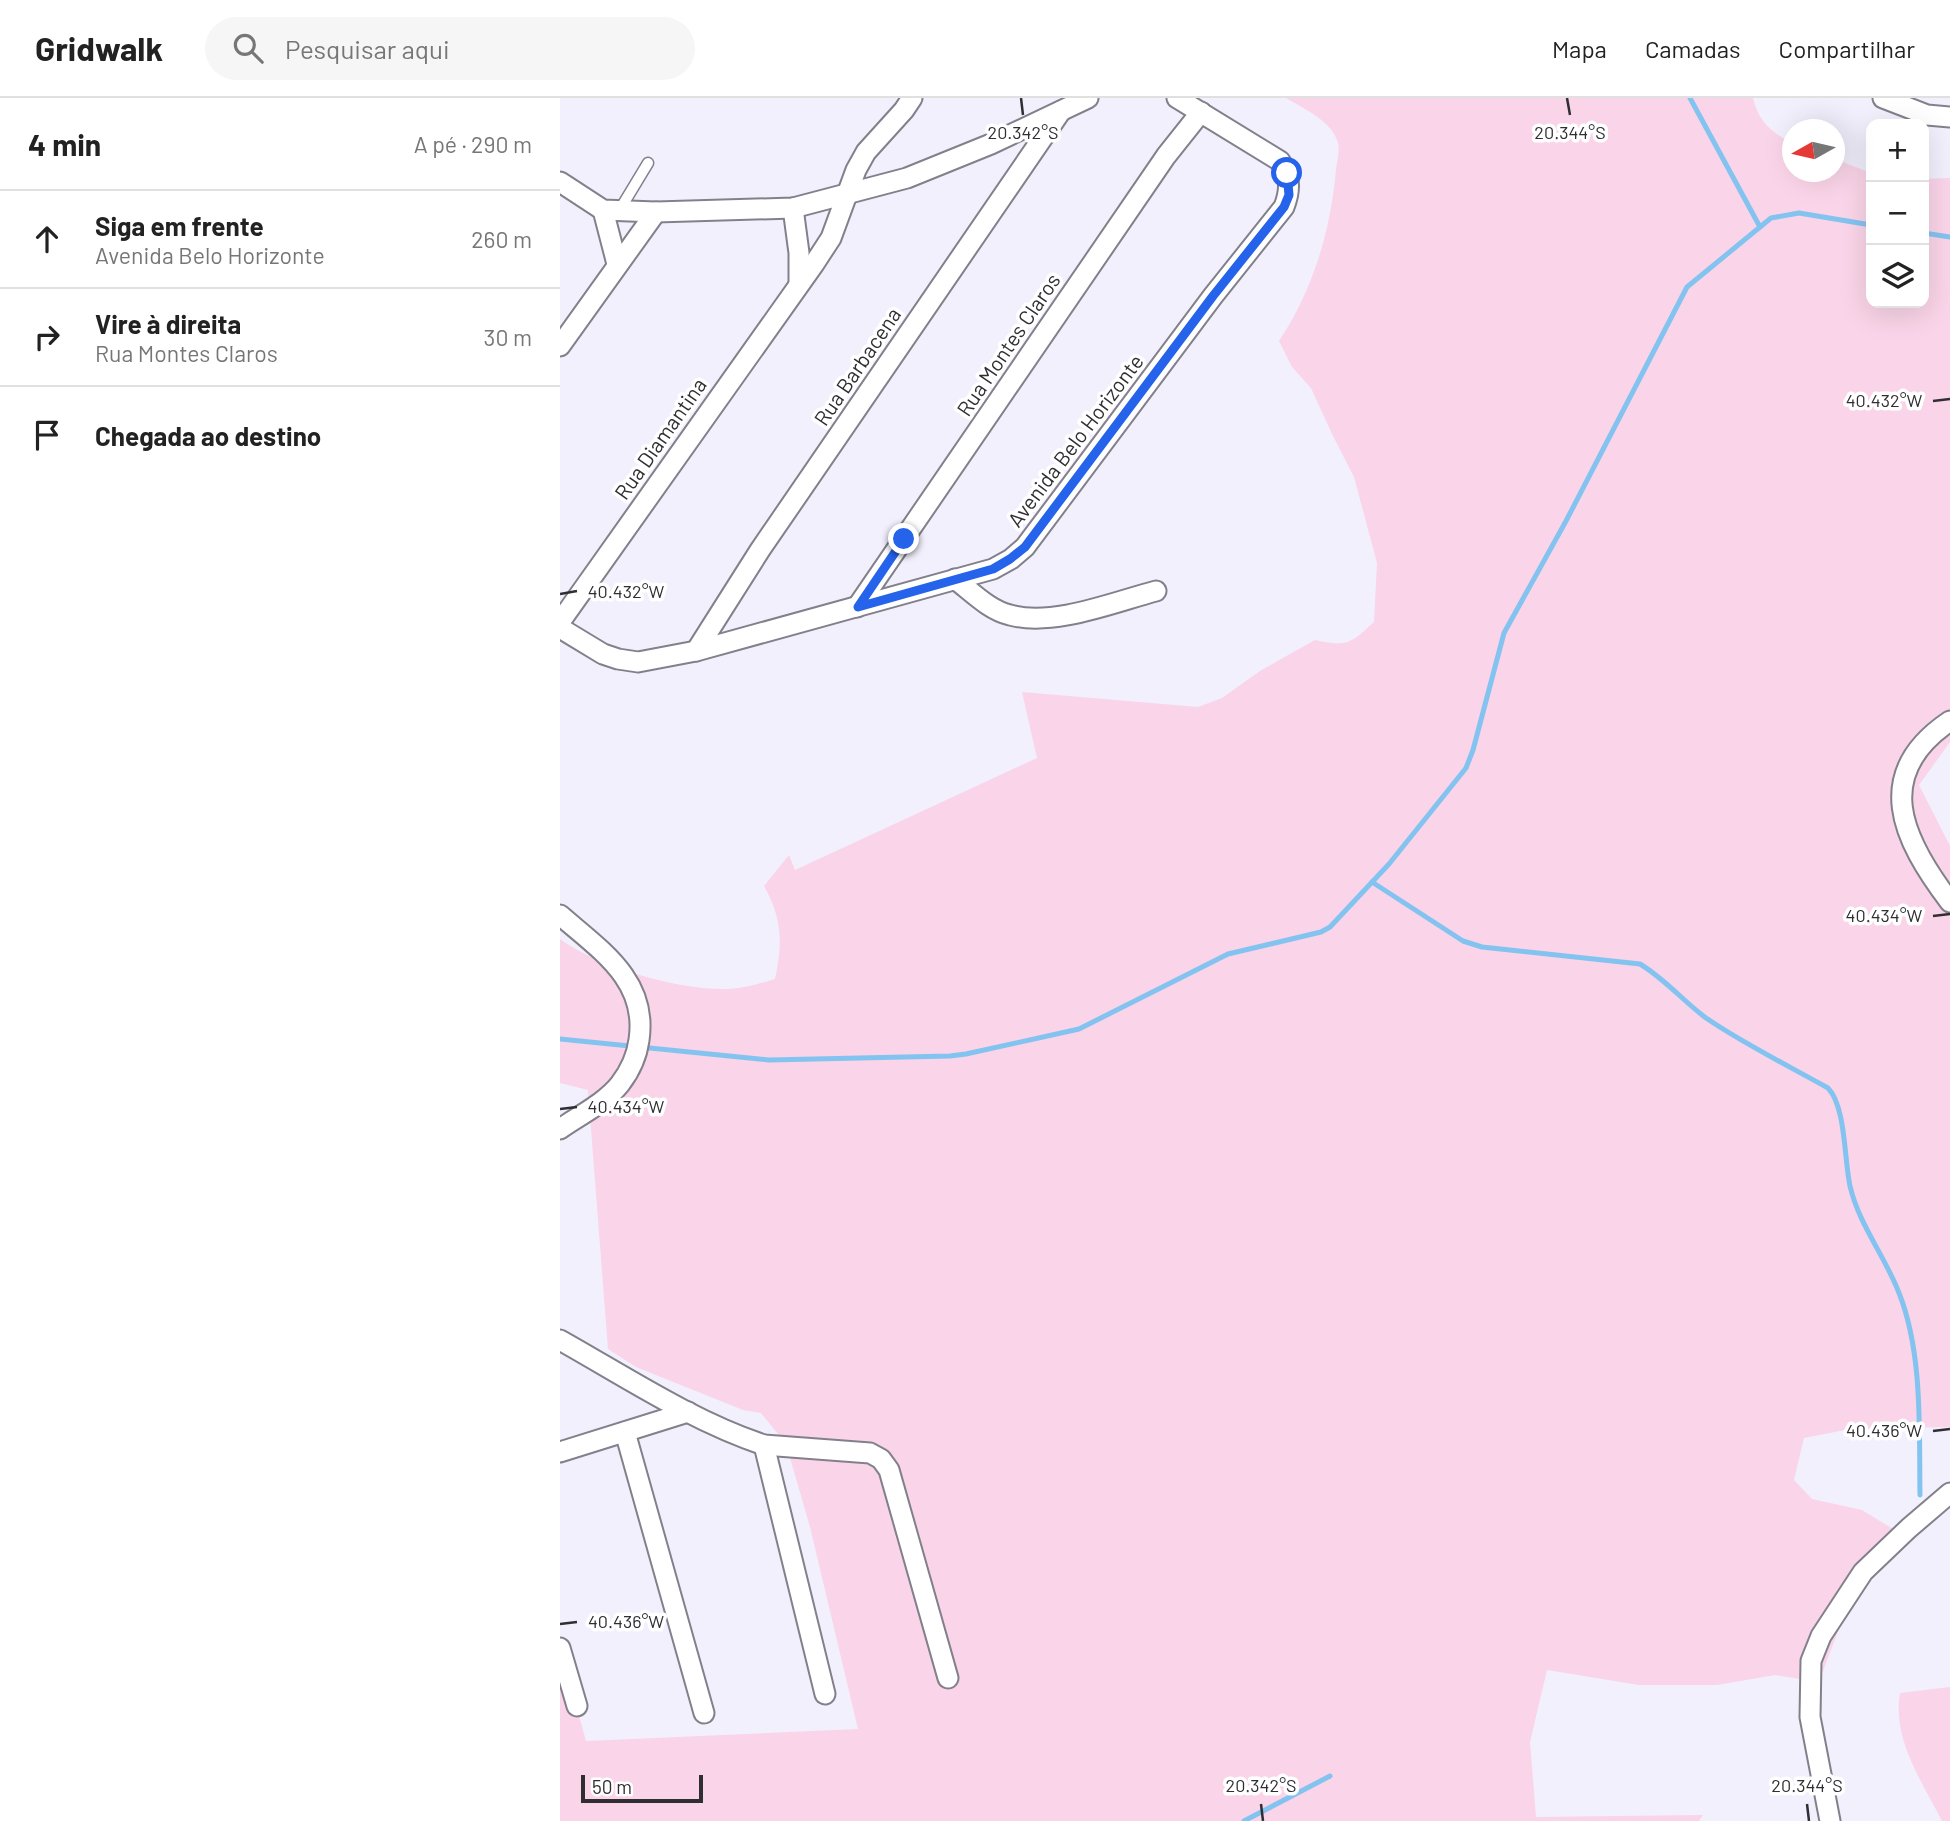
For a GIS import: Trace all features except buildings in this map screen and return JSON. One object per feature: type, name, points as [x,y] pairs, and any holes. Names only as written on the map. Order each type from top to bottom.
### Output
[{"type":"street","name":"Rua Diamantina","points":[[560,622],[831,238],[845,195],[866,152],[912,98]]},
{"type":"street","points":[[560,181],[611,210],[656,212],[793,208],[907,178],[991,144],[1088,98]]},
{"type":"street","name":"Avenida Belo Horizonte","points":[[560,628],[603,654],[638,662],[696,651],[993,569],[1025,547],[1213,296],[1284,207],[1289,195],[1287,173],[1279,161],[1177,98]]},
{"type":"street","points":[[1882,98],[1927,115],[1950,117]]},
{"type":"street","name":"Rua Barbacena","points":[[696,651],[760,550],[1061,111]]},
{"type":"street","name":"Rua Montes Claros","points":[[858,607],[1166,156],[1201,112]]},
{"type":"street","points":[[793,208],[799,253],[799,283]]},
{"type":"street","points":[[611,210],[617,264]]},
{"type":"street","points":[[560,346],[656,212]]},
{"type":"street","points":[[955,579],[988,605],[1009,615],[1032,618],[1058,617],[1156,591]]},
{"type":"street","points":[[1950,721],[1930,734],[1913,755],[1903,779],[1901,800],[1910,837],[1950,902]]},
{"type":"street","points":[[560,915],[607,956],[631,986],[640,1005],[641,1026],[632,1064],[620,1084],[560,1129]]},
{"type":"street","points":[[560,1340],[688,1412],[764,1445],[870,1453],[881,1459],[889,1471],[948,1678]]},
{"type":"street","points":[[560,1452],[688,1412]]},
{"type":"street","points":[[625,1432],[704,1713]]},
{"type":"street","points":[[764,1445],[825,1694]]},
{"type":"street","points":[[1830,1821],[1810,1717],[1811,1661],[1828,1625],[1863,1572],[1950,1493]]},
{"type":"street","points":[[560,1648],[577,1706]]},
{"type":"lane","points":[[611,210],[648,163]]},
{"type":"shaded area","points":[[1286,98],[1753,98],[1758,113],[1782,137],[1782,182],[1845,182],[1845,163],[1866,171],[1866,308],[1929,308],[1929,179],[1950,178],[1950,742],[1919,785],[1950,846],[1950,1427],[1850,1429],[1804,1438],[1794,1480],[1812,1499],[1862,1510],[1893,1529],[1849,1602],[1819,1682],[1775,1675],[1717,1685],[1639,1685],[1547,1670],[1530,1742],[1536,1817],[1703,1815],[1699,1821],[560,1821],[560,1647],[586,1741],[858,1729],[810,1527],[786,1444],[761,1413],[743,1410],[636,1367],[608,1349],[588,1090],[560,1083],[560,939],[595,959],[660,981],[730,989],[775,979],[780,942],[778,920],[764,886],[789,855],[795,870],[1037,758],[1022,692],[1198,707],[1222,698],[1260,671],[1315,640],[1348,642],[1374,622],[1377,563],[1354,477],[1311,388],[1292,367],[1279,341],[1311,280],[1325,237],[1334,192],[1338,143],[1330,128],[1309,111]]},
{"type":"shaded area","points":[[1950,1687],[1950,1821],[1942,1821],[1904,1744],[1900,1727],[1900,1693]]},
{"type":"waterway","points":[[1690,98],[1760,227]]},
{"type":"waterway","points":[[560,1039],[769,1060],[966,1054],[1079,1029],[1228,954],[1321,932],[1330,927],[1389,864],[1466,768],[1504,633],[1566,521],[1687,287],[1771,218],[1799,213],[1866,224]]},
{"type":"waterway","points":[[1929,234],[1950,237]]},
{"type":"waterway","points":[[1372,882],[1463,941],[1482,947],[1640,964],[1658,976],[1706,1018],[1750,1046],[1828,1088],[1834,1097],[1841,1120],[1854,1200],[1893,1279],[1907,1316],[1918,1392],[1920,1495]]},
{"type":"waterway","points":[[1244,1821],[1330,1776]]},
{"type":"route","points":[[904,539],[858,607],[993,569],[1025,547],[1213,296],[1284,207],[1289,195],[1287,173]]}]
